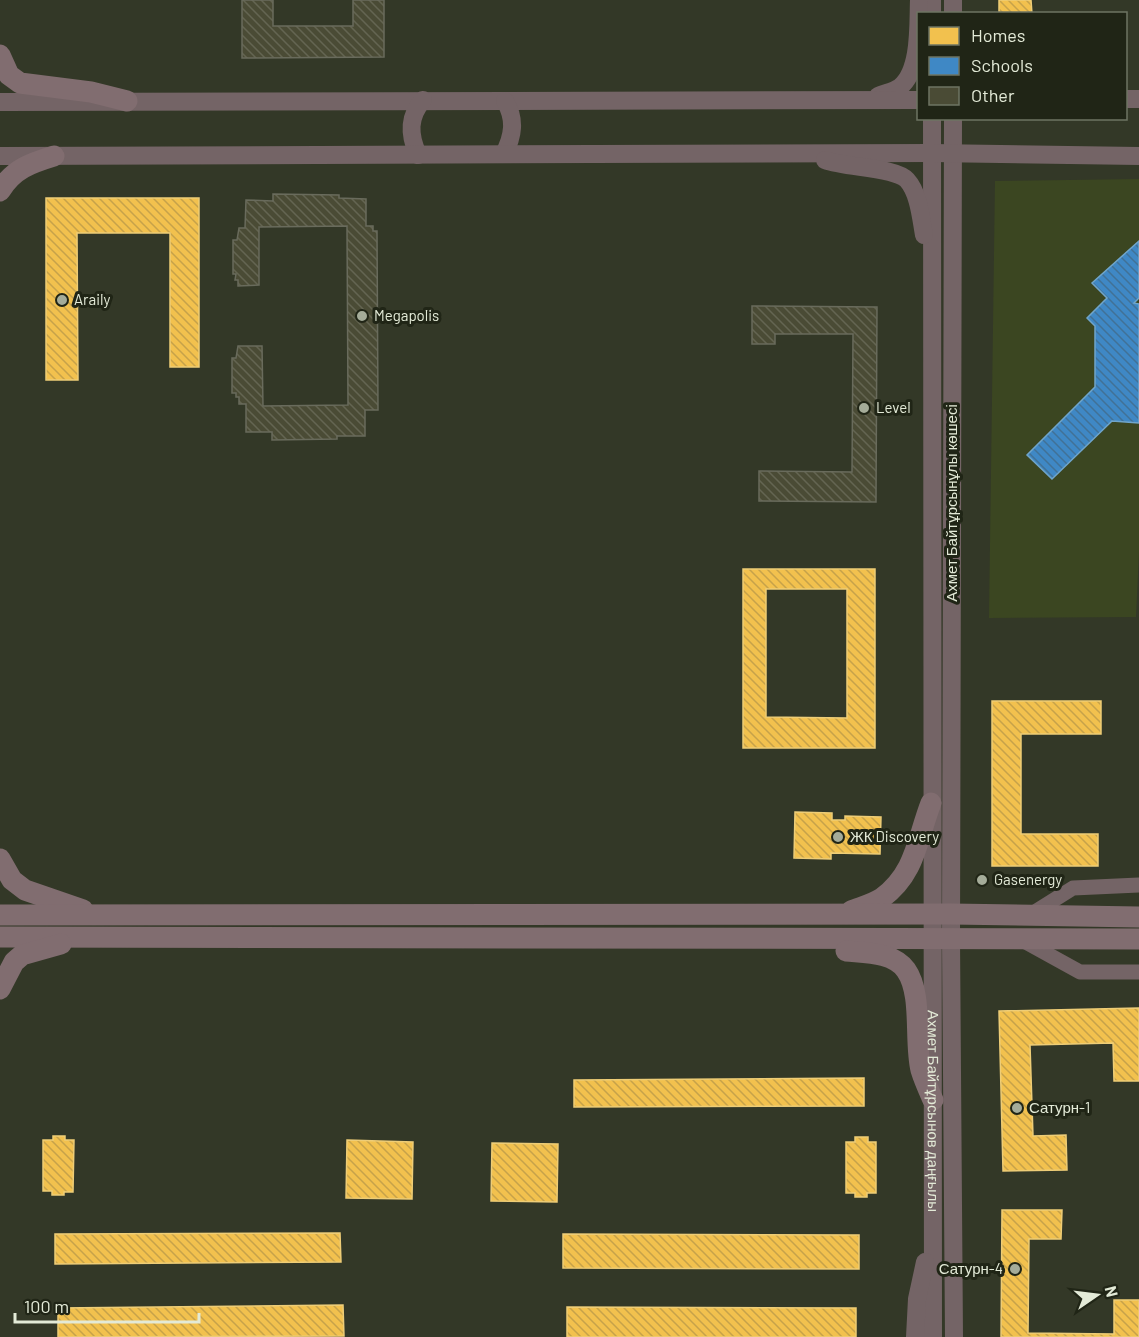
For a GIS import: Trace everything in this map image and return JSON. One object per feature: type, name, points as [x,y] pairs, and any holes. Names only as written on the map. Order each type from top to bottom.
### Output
[{"type":"main road","points":[[0,55],[9,75],[20,83],[91,92],[127,101]]},
{"type":"main road","points":[[0,191],[6,180],[16,171],[27,164],[54,156]]},
{"type":"main road","points":[[842,915],[880,899],[904,878],[916,851],[922,825],[931,803]]},
{"type":"main road","points":[[0,859],[12,880],[25,890],[95,915]]},
{"type":"main road","points":[[0,915],[941,914],[1139,917]]},
{"type":"main road","points":[[0,937],[1139,939]]},
{"type":"main road","points":[[0,989],[14,962],[22,955],[78,937]]},
{"type":"main road","points":[[784,938],[819,950],[874,953],[893,959],[906,969],[913,985],[921,1070],[933,1100]]},
{"type":"street","points":[[867,100],[901,87],[912,70],[917,53]]},
{"type":"street","points":[[418,154],[411,132],[411,118],[414,110],[423,100]]},
{"type":"street","points":[[0,102],[917,100]]},
{"type":"street","points":[[504,154],[511,140],[513,129],[510,109],[505,101]]},
{"type":"street","name":"Ахмет Байтұрсынұлы көшесі","points":[[931,886],[932,120]]},
{"type":"street","name":"Ахмет Байтұрсынұлы көшесі","points":[[951,887],[953,120]]},
{"type":"street","points":[[0,156],[932,153],[1139,156]]},
{"type":"street","points":[[808,154],[836,164],[896,173],[908,180],[921,216],[932,275]]},
{"type":"street","points":[[1027,916],[1073,888],[1139,885]]},
{"type":"street","name":"Ахмет Байтұрсынов даңғылы","points":[[931,886],[941,914],[954,1337]]},
{"type":"street","name":"Ахмет Байтұрсынов даңғылы","points":[[941,914],[951,887]]},
{"type":"street","name":"Ахмет Байтұрсынов даңғылы","points":[[933,1337],[933,1100],[942,939]]},
{"type":"street","points":[[1019,939],[1080,972],[1139,972]]},
{"type":"street","points":[[915,1337],[917,1299],[933,1228]]},
{"type":"shaded area","points":[[1139,179],[1139,552],[1136,617],[989,618],[995,181]]},
{"type":"building: Homes","points":[[999,0],[1031,0],[1032,12],[999,12]]},
{"type":"building: Homes","name":"Araily","points":[[46,198],[199,198],[199,367],[170,367],[170,233],[77,233],[78,380],[46,380]]},
{"type":"building: Homes","points":[[743,569],[875,569],[875,748],[743,748]],"holes":[[[766,589],[847,589],[847,718],[766,717]]]},
{"type":"building: Homes","points":[[992,701],[1101,701],[1101,734],[1021,734],[1021,834],[1098,834],[1098,866],[992,866]]},
{"type":"building: Homes","name":"ЖК Discovery","points":[[795,812],[832,813],[832,820],[845,820],[845,816],[881,817],[880,854],[831,853],[831,859],[794,858]]},
{"type":"building: Homes","name":"Сатурн-1","points":[[1139,1008],[1139,1081],[1114,1081],[1113,1043],[1030,1045],[1033,1136],[1066,1135],[1067,1170],[1003,1171],[999,1011]]},
{"type":"building: Homes","points":[[864,1078],[864,1106],[574,1107],[574,1080]]},
{"type":"building: Homes","points":[[53,1136],[65,1136],[65,1140],[74,1140],[73,1192],[64,1192],[64,1195],[52,1195],[52,1191],[43,1191],[43,1140],[53,1140]]},
{"type":"building: Homes","points":[[855,1137],[868,1137],[868,1142],[876,1142],[876,1193],[867,1193],[867,1197],[855,1197],[855,1193],[846,1193],[846,1142],[855,1142]]},
{"type":"building: Homes","points":[[347,1140],[413,1142],[412,1199],[346,1198]]},
{"type":"building: Homes","points":[[492,1143],[558,1144],[557,1202],[491,1201]]},
{"type":"building: Homes","name":"Сатурн-4","points":[[1002,1210],[1062,1210],[1061,1239],[1029,1239],[1028,1333],[1114,1334],[1114,1300],[1139,1300],[1139,1337],[1001,1337]]},
{"type":"building: Homes","points":[[340,1233],[341,1262],[55,1264],[55,1234]]},
{"type":"building: Homes","points":[[563,1234],[859,1235],[859,1269],[563,1268]]},
{"type":"building: Homes","points":[[343,1305],[344,1336],[58,1337],[58,1308]]},
{"type":"building: Homes","points":[[567,1307],[856,1308],[856,1337],[567,1337]]},
{"type":"building: Schools","points":[[1139,241],[1139,298],[1134,303],[1139,304],[1139,423],[1112,421],[1052,479],[1027,455],[1095,387],[1095,326],[1087,318],[1107,298],[1092,283]]},
{"type":"building: Other","points":[[242,0],[273,0],[273,26],[353,26],[353,0],[384,0],[384,57],[242,58]]},
{"type":"building: Other","name":"Megapolis","points":[[273,194],[339,195],[339,198],[366,199],[366,226],[373,226],[373,231],[377,231],[378,410],[365,410],[365,436],[272,440],[272,432],[246,432],[246,404],[239,404],[239,397],[236,397],[236,393],[232,393],[232,358],[236,358],[238,346],[262,346],[263,406],[348,405],[347,226],[259,227],[259,285],[238,286],[238,280],[235,280],[233,240],[237,240],[239,228],[245,228],[246,200],[273,201]]},
{"type":"building: Other","name":"Level","points":[[752,306],[877,307],[876,502],[759,501],[759,471],[852,472],[853,334],[775,334],[775,344],[752,344]]},
{"type":"place","name":"Araily","points":[[62,300]]},
{"type":"place","name":"Megapolis","points":[[362,316]]},
{"type":"place","name":"Level","points":[[864,408]]},
{"type":"place","name":"ЖК Discovery","points":[[838,837]]},
{"type":"place","name":"Gasenergy","points":[[982,880]]},
{"type":"place","name":"Сатурн-1","points":[[1017,1108]]},
{"type":"place","name":"Сатурн-4","points":[[1015,1269]]}]
